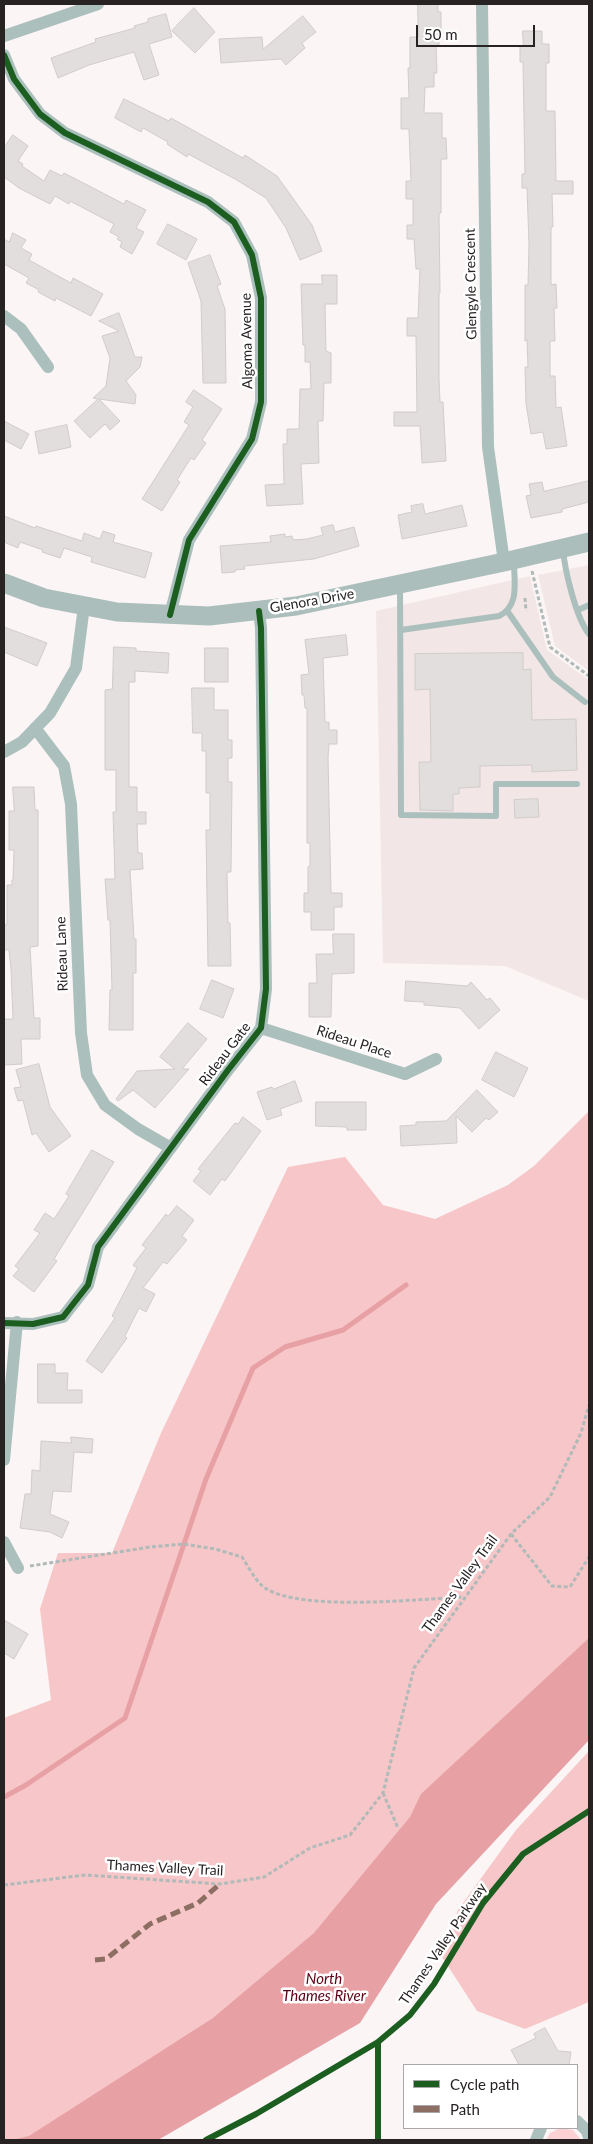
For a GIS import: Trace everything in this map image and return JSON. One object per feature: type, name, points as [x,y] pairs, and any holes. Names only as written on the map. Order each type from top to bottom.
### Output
[{"type":"street","points":[[4,36],[98,4]]},
{"type":"street","name":"Glengyle Crescent","points":[[482,4],[488,447],[509,561]]},
{"type":"street","name":"Algoma Avenue","points":[[4,56],[14,79],[40,114],[65,133],[208,202],[234,222],[252,255],[261,298],[261,402],[252,439],[189,540],[170,615]]},
{"type":"street","points":[[4,316],[21,329],[48,367]]},
{"type":"street","name":"Glenora Drive","points":[[4,583],[44,598],[117,612],[209,616],[296,606],[589,542]]},
{"type":"street","points":[[4,752],[22,742],[50,713],[76,668],[84,606]]},
{"type":"street","name":"Rideau Gate","points":[[4,1323],[33,1324],[63,1316],[88,1285],[98,1247],[261,1028],[266,989],[259,611]]},
{"type":"street","name":"Rideau Lane","points":[[35,728],[64,766],[71,804],[81,1033],[87,1075],[105,1105],[138,1129],[171,1148]]},
{"type":"street","name":"Rideau Place","points":[[261,1028],[405,1074],[436,1060]]},
{"type":"street","points":[[4,1460],[17,1322]]},
{"type":"street","points":[[4,1542],[18,1568]]},
{"type":"street","points":[[578,2122],[587,2131],[589,2137]]},
{"type":"lane","points":[[563,548],[565,564],[578,610],[589,634]]},
{"type":"lane","points":[[401,630],[499,616],[508,612],[514,601],[509,561]]},
{"type":"lane","points":[[400,584],[401,815],[496,816],[496,784],[577,784]]},
{"type":"lane","points":[[578,610],[589,605]]},
{"type":"lane","points":[[508,612],[553,677],[585,702]]},
{"type":"path","points":[[532,570],[550,647],[589,676]]},
{"type":"path","points":[[511,1534],[552,1586],[570,1587],[589,1557]]},
{"type":"path","points":[[18,1568],[150,1547],[184,1544],[242,1557],[263,1587],[286,1598],[346,1602],[465,1597]]},
{"type":"path","points":[[382,1793],[398,1828]]},
{"type":"shaded area","points":[[589,565],[589,671],[555,646],[538,575]]},
{"type":"shaded area","points":[[530,576],[547,650],[589,680],[589,1001],[505,966],[383,963],[376,611]]},
{"type":"shaded area","points":[[589,1111],[589,1646],[324,1931],[223,2016],[39,2134],[14,2140],[4,2140],[4,1718],[51,1700],[40,1609],[58,1553],[112,1553],[161,1433],[288,1167],[345,1157],[383,1205],[435,1219],[508,1185],[534,1166]]},
{"type":"shaded area","points":[[589,1751],[589,2002],[525,2029],[477,2011],[442,1957],[458,1910],[516,1830]]},
{"type":"shaded area","points":[[558,2129],[573,2130],[581,2140],[546,2140],[550,2133]]},
{"type":"water","name":"North Thames River","points":[[589,1638],[589,1740],[436,1904],[360,2023],[158,2140],[12,2140],[29,2136],[213,2018],[314,1933],[410,1817],[421,1794]]},
{"type":"building","points":[[418,4],[438,4],[438,12],[441,12],[439,45],[436,45],[437,73],[434,73],[434,87],[425,87],[424,113],[442,113],[442,138],[446,138],[447,159],[441,159],[441,213],[439,213],[439,378],[440,402],[443,402],[446,461],[422,463],[420,426],[394,426],[394,412],[417,412],[416,336],[407,336],[407,318],[418,318],[420,269],[416,269],[414,239],[407,239],[407,225],[413,225],[413,199],[406,199],[406,181],[411,181],[409,129],[401,129],[401,98],[409,98],[410,37],[418,37]]},
{"type":"building","points":[[194,8],[215,32],[195,53],[172,31]]},
{"type":"building","points":[[166,14],[172,37],[149,44],[159,75],[144,80],[134,52],[89,65],[58,78],[51,58],[96,42],[95,39],[135,28],[134,26],[148,22],[148,19]]},
{"type":"building","points":[[303,16],[316,32],[302,43],[305,48],[286,65],[281,59],[221,63],[219,39],[262,37],[263,49]]},
{"type":"building","points":[[523,31],[542,31],[542,44],[549,44],[549,63],[546,63],[546,111],[555,111],[556,181],[573,181],[573,194],[552,194],[553,227],[551,227],[551,285],[556,284],[557,308],[554,308],[555,341],[550,341],[550,376],[555,376],[556,408],[561,407],[567,446],[546,449],[543,432],[531,434],[526,404],[525,367],[528,367],[527,340],[525,341],[525,285],[528,285],[529,244],[527,188],[522,188],[522,174],[525,174],[523,62],[520,62],[520,46],[523,46]]},
{"type":"building","points":[[124,99],[169,121],[171,118],[243,158],[245,155],[277,176],[312,225],[322,251],[300,260],[286,228],[266,198],[188,154],[187,157],[167,144],[168,142],[143,128],[141,132],[115,118]]},
{"type":"building","points":[[13,135],[28,146],[18,161],[23,164],[22,166],[44,181],[50,170],[62,176],[64,173],[124,204],[126,200],[146,210],[136,228],[144,232],[132,254],[120,247],[122,242],[117,239],[119,237],[110,232],[114,224],[70,201],[69,204],[55,196],[50,204],[19,188],[4,177],[4,148]]},
{"type":"building","points":[[168,224],[197,239],[186,260],[157,244]]},
{"type":"building","points":[[13,233],[26,240],[21,248],[32,254],[29,260],[71,283],[73,278],[103,294],[91,316],[56,298],[55,301],[38,292],[39,290],[26,283],[29,278],[4,264],[4,239],[9,242]]},
{"type":"building","points":[[210,255],[221,284],[217,286],[225,309],[226,383],[203,383],[201,301],[188,263]]},
{"type":"building","points":[[322,275],[337,275],[337,304],[325,304],[326,351],[331,353],[331,383],[324,383],[323,421],[318,421],[319,463],[301,464],[303,504],[267,506],[265,485],[284,484],[283,444],[287,444],[287,429],[299,429],[300,389],[311,389],[310,362],[305,362],[305,345],[303,345],[301,284],[322,284]]},
{"type":"building","points":[[119,313],[135,357],[142,357],[140,367],[126,381],[136,395],[135,404],[99,399],[120,421],[110,430],[105,424],[90,438],[74,421],[98,399],[93,398],[106,386],[110,358],[102,336],[119,331],[99,321]]},
{"type":"building","points":[[194,390],[222,409],[202,440],[206,443],[194,460],[191,458],[177,480],[180,482],[162,511],[142,499],[189,425],[184,422],[193,407],[186,402]]},
{"type":"building","points":[[4,421],[29,434],[21,449],[4,440]]},
{"type":"building","points":[[67,425],[71,447],[39,454],[35,432]]},
{"type":"building","points":[[589,481],[589,502],[562,509],[562,512],[531,518],[526,496],[531,495],[529,484],[542,482],[544,491]]},
{"type":"building","points":[[423,504],[425,514],[462,505],[467,526],[402,539],[398,515],[412,512],[411,506]]},
{"type":"building","points":[[4,516],[35,528],[36,526],[82,541],[84,533],[100,539],[103,531],[115,535],[113,542],[152,553],[145,578],[91,562],[92,557],[64,548],[60,558],[20,542],[18,548],[4,542]]},
{"type":"building","points":[[333,525],[335,532],[354,527],[359,546],[314,559],[244,566],[245,569],[222,573],[220,546],[271,542],[270,536],[285,534],[285,537],[292,536],[293,540],[307,539],[323,535],[321,528]]},
{"type":"building","points":[[4,627],[47,643],[37,666],[4,652]]},
{"type":"building","points":[[346,635],[348,655],[323,658],[325,722],[329,722],[329,730],[337,730],[337,744],[329,744],[328,757],[331,893],[342,893],[342,907],[334,907],[334,930],[311,930],[311,912],[304,912],[304,893],[308,893],[308,867],[310,866],[310,843],[307,843],[307,708],[305,708],[304,695],[302,695],[301,675],[309,674],[305,640]]},
{"type":"building","points":[[114,647],[136,648],[136,651],[169,653],[168,673],[135,671],[135,682],[129,682],[129,787],[137,787],[137,812],[146,812],[146,824],[137,824],[138,853],[142,853],[143,869],[130,870],[134,939],[136,939],[136,973],[133,973],[133,1030],[109,1030],[110,990],[112,990],[110,920],[108,920],[105,879],[115,879],[113,812],[116,812],[116,770],[105,770],[105,690],[112,689]]},
{"type":"building","points":[[205,648],[228,648],[228,682],[205,682]]},
{"type":"building","points":[[523,653],[523,670],[531,669],[532,720],[576,719],[577,770],[532,772],[532,765],[480,766],[480,787],[459,788],[459,794],[453,794],[453,811],[420,810],[419,762],[431,762],[430,689],[415,690],[415,654]]},
{"type":"building","points":[[192,688],[214,688],[214,710],[228,710],[228,740],[232,740],[232,758],[228,758],[228,782],[232,782],[231,872],[227,872],[231,966],[208,966],[206,830],[210,830],[210,793],[206,793],[206,751],[202,751],[202,733],[193,733]]},
{"type":"building","points":[[13,787],[34,787],[35,810],[38,810],[38,946],[30,947],[34,1018],[40,1018],[40,1039],[21,1039],[22,1064],[4,1065],[4,1019],[13,1019],[11,969],[9,950],[4,950],[4,925],[7,925],[7,885],[12,885],[13,880],[14,850],[9,850],[9,811],[14,811]]},
{"type":"building","points":[[538,799],[539,817],[515,818],[514,800]]},
{"type":"building","points":[[333,934],[354,934],[354,973],[332,974],[331,1017],[309,1017],[309,983],[317,983],[316,954],[333,954]]},
{"type":"building","points":[[212,980],[234,989],[223,1018],[200,1009]]},
{"type":"building","points":[[406,981],[467,986],[471,982],[487,1000],[490,998],[500,1010],[479,1029],[460,1008],[424,1005],[424,1002],[405,1001]]},
{"type":"building","points":[[188,1023],[207,1039],[182,1069],[189,1069],[155,1108],[133,1090],[118,1101],[116,1099],[137,1071],[175,1069],[160,1057]]},
{"type":"building","points":[[496,1052],[528,1068],[514,1097],[482,1080]]},
{"type":"building","points":[[39,1064],[50,1107],[71,1136],[49,1152],[36,1133],[32,1135],[23,1100],[18,1101],[14,1088],[21,1087],[16,1070]]},
{"type":"building","points":[[295,1081],[302,1101],[280,1109],[282,1115],[267,1120],[257,1092],[272,1087],[273,1089]]},
{"type":"building","points":[[477,1090],[498,1112],[489,1120],[486,1118],[472,1132],[456,1116],[457,1143],[401,1146],[400,1126],[416,1125],[416,1122],[446,1121]]},
{"type":"building","points":[[316,1102],[366,1102],[366,1130],[347,1130],[347,1127],[316,1126]]},
{"type":"building","points":[[243,1117],[261,1131],[225,1181],[222,1179],[210,1195],[193,1181],[201,1171],[198,1169],[235,1123],[238,1124]]},
{"type":"building","points":[[92,1150],[114,1162],[54,1259],[57,1261],[34,1292],[13,1276],[19,1269],[15,1266],[40,1233],[34,1230],[45,1213],[54,1219],[69,1196],[66,1194]]},
{"type":"building","points":[[177,1206],[194,1220],[182,1236],[187,1240],[167,1264],[163,1262],[143,1288],[155,1294],[146,1312],[139,1308],[125,1336],[127,1338],[102,1373],[86,1361],[115,1318],[112,1316],[137,1268],[133,1265],[146,1248],[142,1245],[166,1214],[168,1216]]},
{"type":"building","points":[[38,1364],[55,1364],[55,1373],[68,1373],[67,1390],[82,1390],[82,1403],[38,1403]]},
{"type":"building","points":[[71,1437],[93,1439],[92,1453],[74,1452],[71,1492],[53,1491],[50,1514],[69,1522],[62,1538],[50,1532],[20,1528],[25,1494],[31,1494],[32,1470],[40,1471],[41,1441],[71,1443]]},
{"type":"building","points":[[4,1620],[28,1634],[14,1659],[4,1653]]},
{"type":"building","points":[[545,2028],[558,2051],[571,2052],[569,2064],[518,2064],[511,2050],[536,2038],[534,2034]]},
{"type":"waterway","points":[[4,1797],[26,1785],[125,1718],[206,1479],[253,1368],[285,1347],[343,1330],[406,1285]]},
{"type":"marked path","points":[[95,1960],[106,1959],[150,1924],[198,1903],[220,1884]]},
{"type":"cycle path","points":[[4,55],[14,79],[40,114],[65,133],[208,202],[234,222],[252,255],[261,298],[261,402],[252,439],[189,540],[170,615]]},
{"type":"cycle path","points":[[4,1323],[33,1324],[63,1317],[88,1285],[98,1247],[261,1028],[266,989],[261,628],[259,611]]},
{"type":"cycle path","name":"Thames Valley Parkway","points":[[206,2140],[256,2114],[378,2042],[410,2015],[434,1984],[483,1903],[523,1854],[589,1811]]},
{"type":"cycle path","points":[[378,2042],[378,2140]]}]
